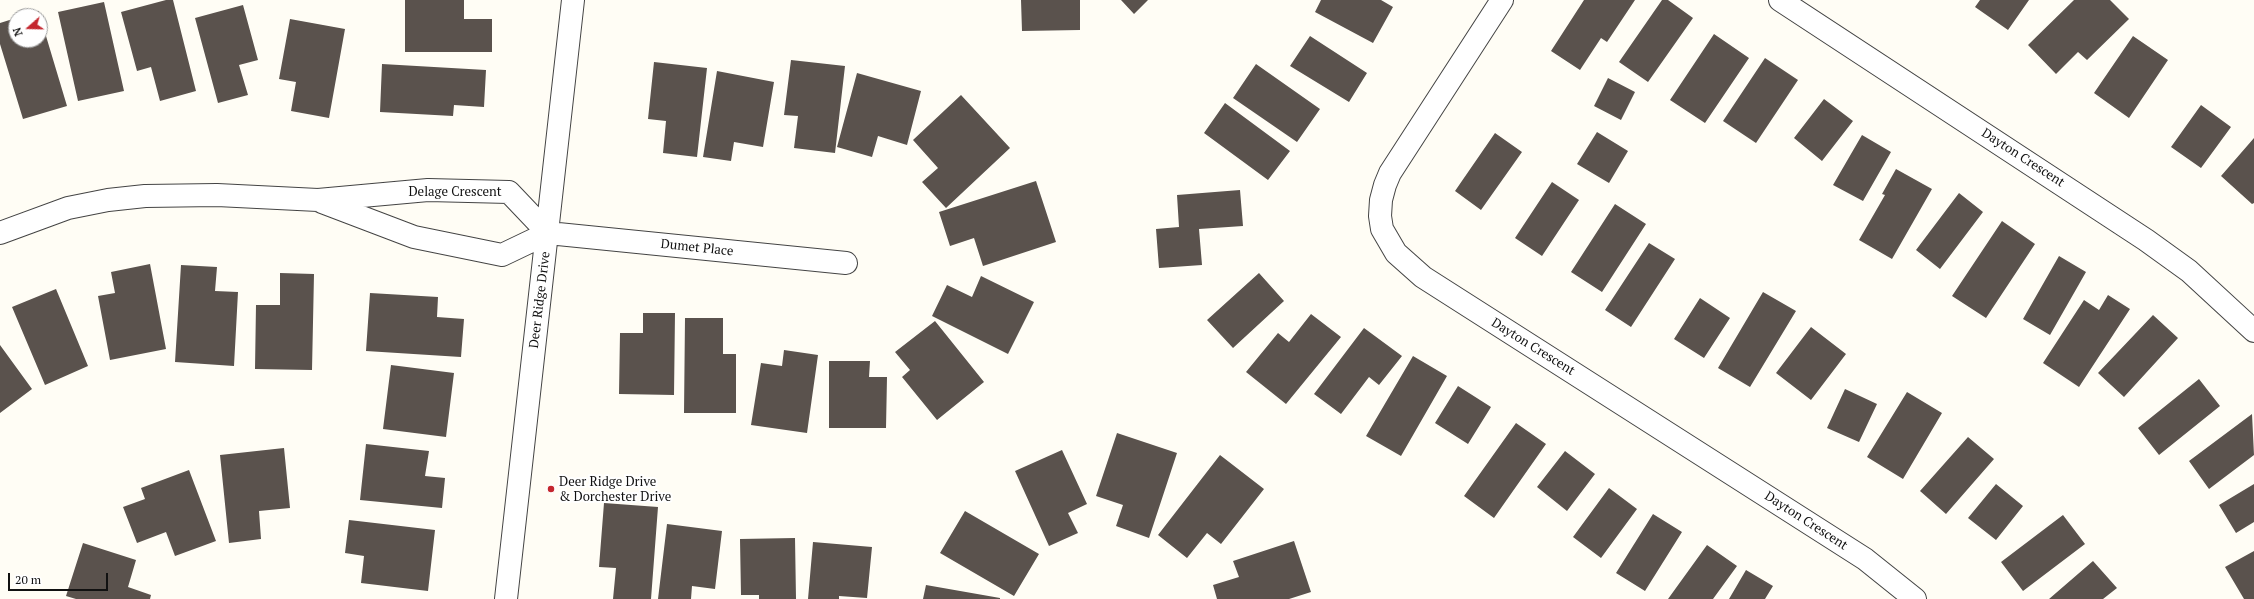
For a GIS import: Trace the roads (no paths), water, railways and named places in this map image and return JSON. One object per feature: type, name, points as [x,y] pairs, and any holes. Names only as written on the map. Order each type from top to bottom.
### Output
[{"type":"street","name":"Deer Ridge Drive","points":[[506,599],[573,0]]},
{"type":"street","name":"Dayton Crescent","points":[[1502,0],[1390,173],[1380,200],[1380,216],[1382,229],[1396,253],[1423,277],[1865,558],[1915,599]]},
{"type":"street","name":"Dayton Crescent","points":[[1780,0],[2146,240],[2189,271],[2254,331]]},
{"type":"street","name":"Delage Crescent","points":[[0,233],[68,208],[108,200],[144,196],[217,195],[318,200],[428,190],[509,192],[548,233],[502,255],[414,237],[318,200]]},
{"type":"street","name":"Dumet Place","points":[[548,233],[846,264]]},
{"type":"place","name":"Deer Ridge Drive & Dorchester Drive","points":[[551,489]]}]
